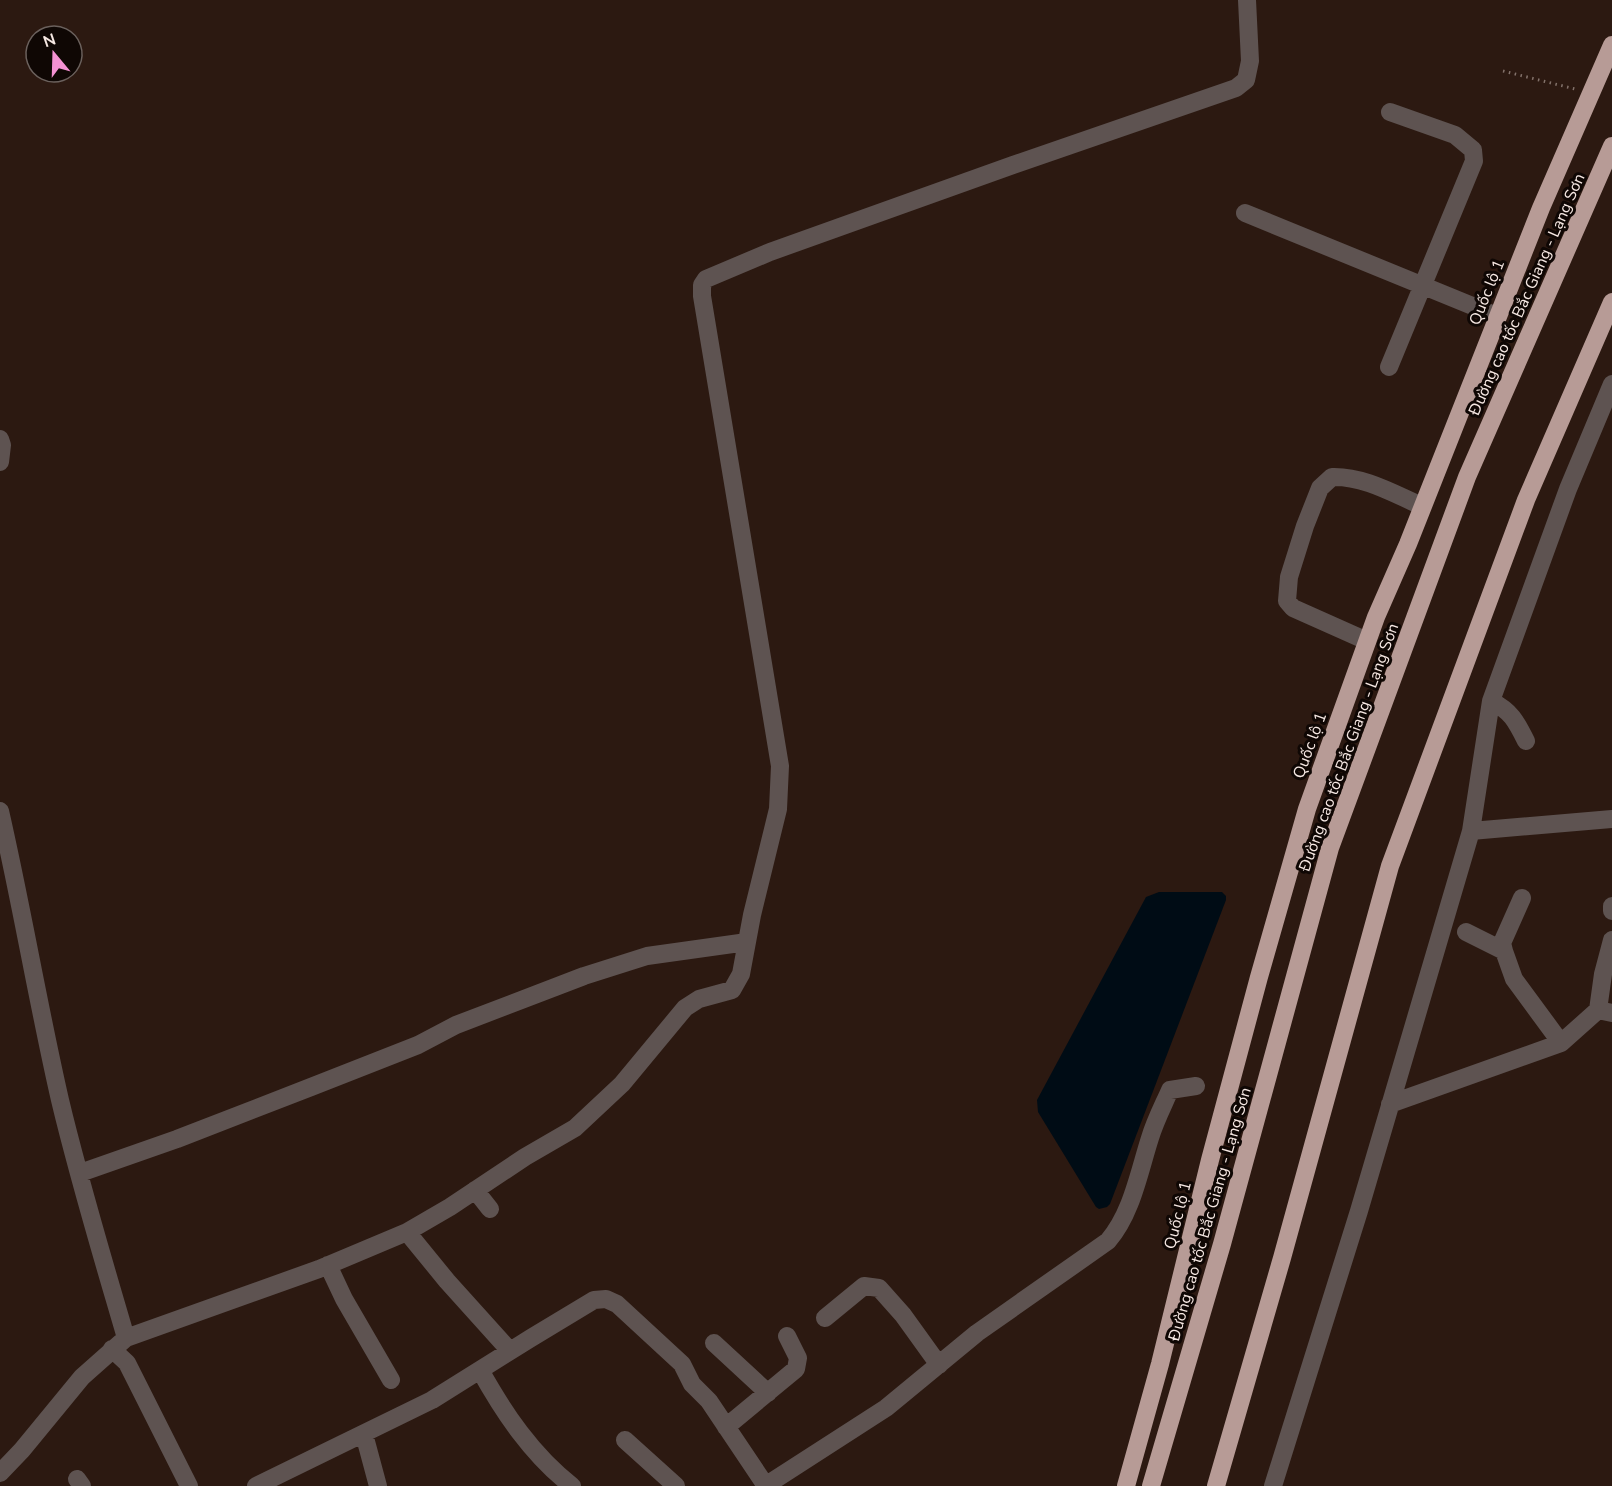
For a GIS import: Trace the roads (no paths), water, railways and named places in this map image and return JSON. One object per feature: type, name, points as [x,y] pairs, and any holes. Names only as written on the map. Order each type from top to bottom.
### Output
[{"type":"highway","name":"Quốc lộ 1","points":[[1126,1486],[1160,1364],[1213,1148],[1304,820],[1367,641],[1541,208],[1612,45]]},
{"type":"highway","name":"Đường cao tốc Bắc Giang - Lạng Sơn","points":[[1151,1486],[1222,1244],[1330,848],[1467,477],[1612,146]]},
{"type":"highway","points":[[1216,1486],[1286,1247],[1390,866],[1526,500],[1612,302]]},
{"type":"street","points":[[0,1473],[22,1450],[81,1377],[126,1338],[328,1265],[407,1232],[575,1128],[622,1084],[685,1008],[699,999],[732,990],[741,974],[778,809],[780,766],[702,285],[706,279],[770,252],[1236,88],[1246,80],[1250,61],[1247,0]]},
{"type":"street","points":[[1389,367],[1474,160],[1473,150],[1455,135],[1390,112]]},
{"type":"street","points":[[1245,213],[1497,316]]},
{"type":"street","points":[[1273,1486],[1471,831],[1491,700],[1568,489],[1612,384]]},
{"type":"street","points":[[0,439],[2,445],[0,462]]},
{"type":"street","points":[[1367,641],[1293,608],[1287,601],[1289,578],[1305,526],[1320,488],[1332,477],[1347,477],[1379,487],[1422,506]]},
{"type":"street","points":[[1491,700],[1506,708],[1516,721],[1526,741]]},
{"type":"street","points":[[0,811],[60,1101],[126,1338]]},
{"type":"street","points":[[1471,831],[1612,819]]},
{"type":"street","points":[[1522,898],[1502,943],[1504,951],[1514,979],[1561,1043]]},
{"type":"street","points":[[1612,906],[1612,911]]},
{"type":"street","points":[[1466,932],[1504,951]]},
{"type":"street","points":[[1390,1104],[1561,1043],[1605,1012],[1603,974],[1612,940]]},
{"type":"street","points":[[80,1173],[289,1096],[418,1045],[456,1025],[584,976],[647,956],[747,942]]},
{"type":"street","points":[[256,1486],[432,1400],[594,1300],[606,1299],[617,1304],[682,1364],[692,1384],[709,1401],[765,1486],[886,1408],[977,1333],[1108,1241],[1120,1228],[1152,1134],[1170,1090],[1196,1086]]},
{"type":"street","points":[[475,1190],[490,1209]]},
{"type":"street","points":[[407,1232],[447,1281],[510,1351]]},
{"type":"street","points":[[328,1265],[344,1299],[391,1380]]},
{"type":"street","points":[[825,1318],[864,1286],[879,1288],[903,1315],[939,1365]]},
{"type":"street","points":[[726,1427],[796,1369],[798,1358],[787,1336]]},
{"type":"street","points":[[714,1343],[768,1393]]},
{"type":"street","points":[[112,1349],[127,1363],[189,1486]]},
{"type":"street","points":[[480,1370],[502,1409],[530,1445],[572,1486]]},
{"type":"street","points":[[364,1434],[378,1486]]},
{"type":"street","points":[[625,1440],[676,1486]]}]
